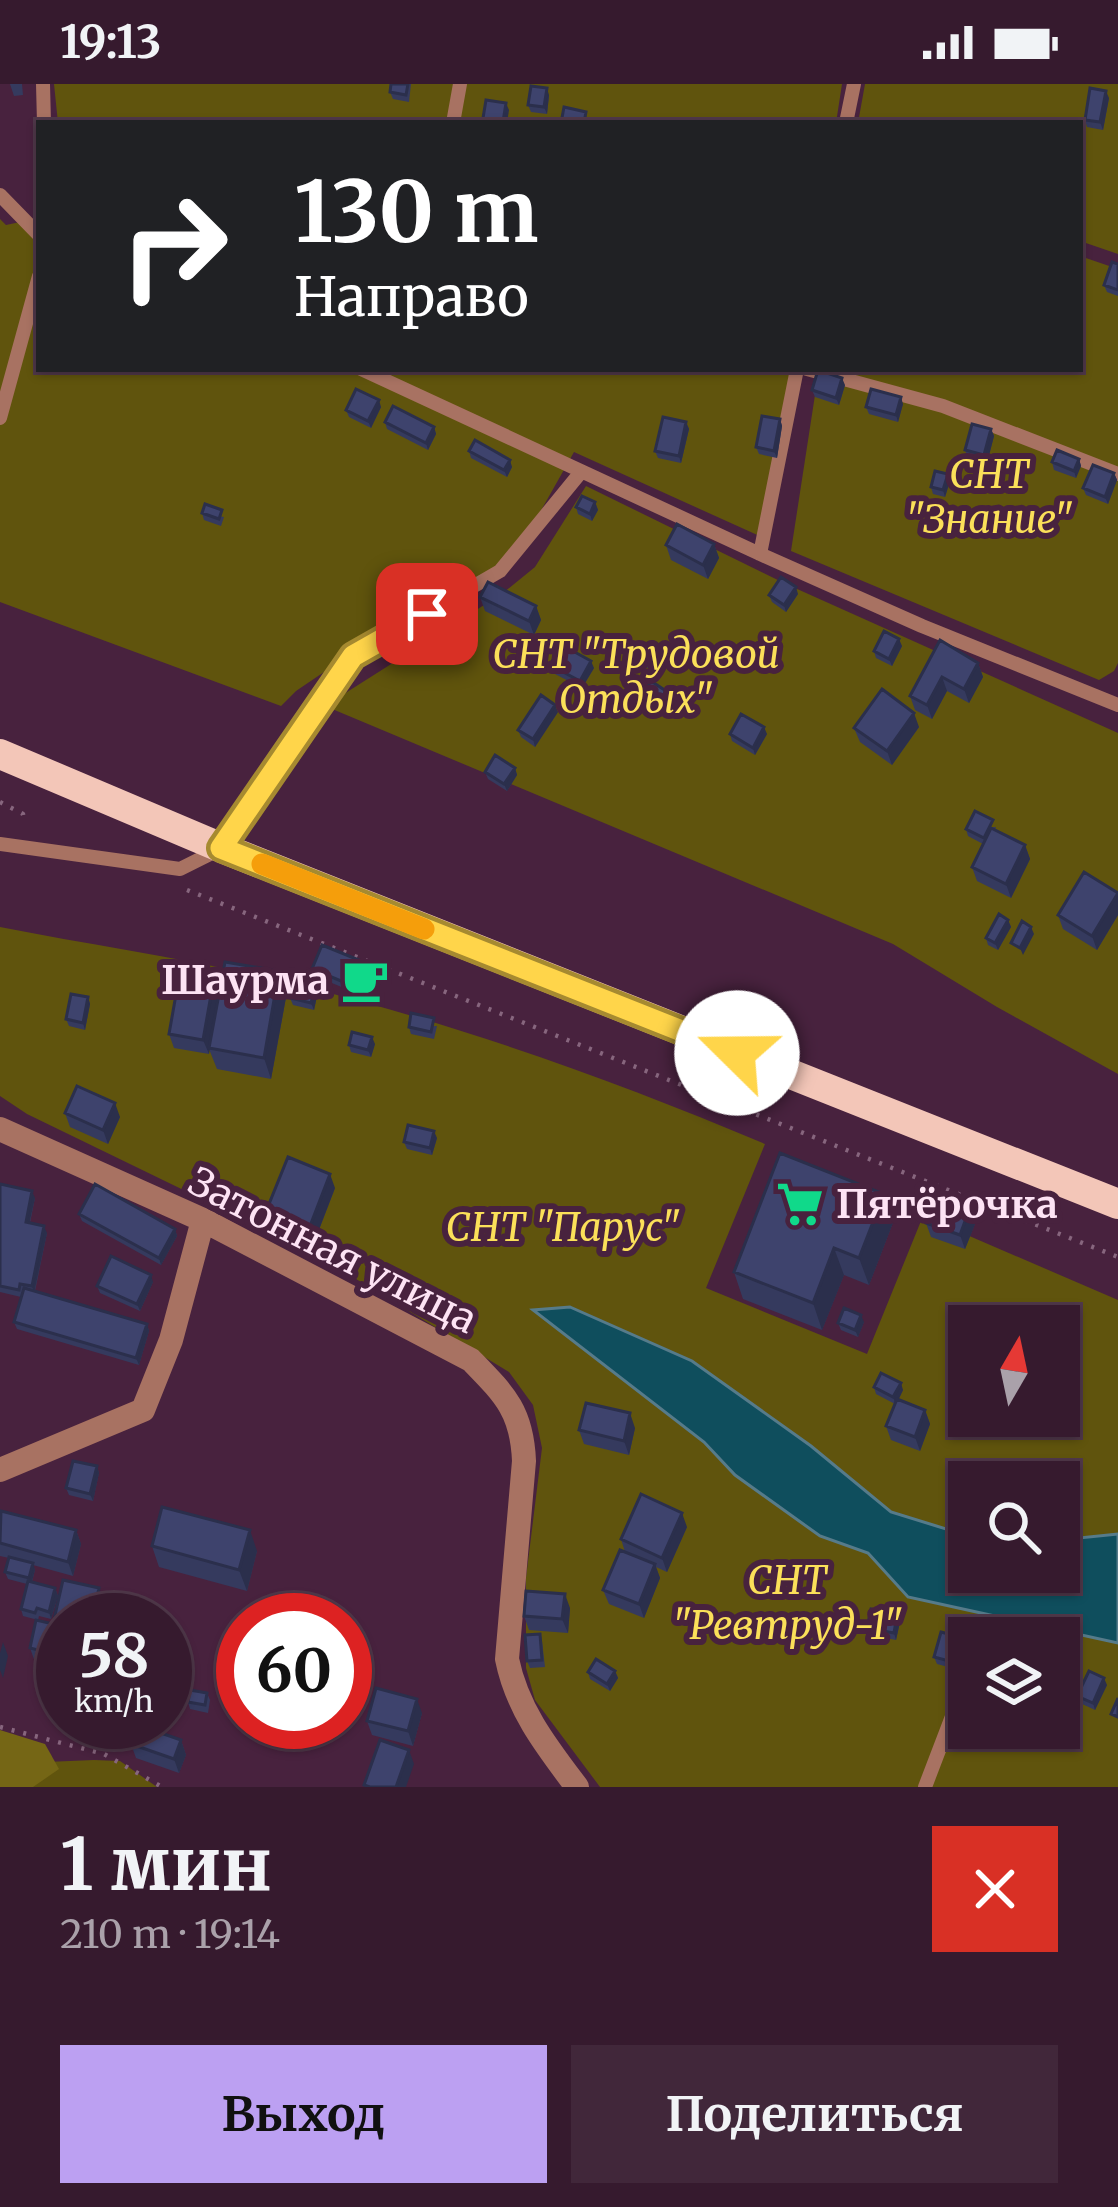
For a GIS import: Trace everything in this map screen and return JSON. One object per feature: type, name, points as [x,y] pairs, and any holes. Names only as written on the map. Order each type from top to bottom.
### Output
[{"type":"main road","points":[[0,754],[221,848],[1118,1204]]},
{"type":"street","name":"Затонная улица","points":[[0,1129],[203,1220],[471,1360],[514,1410],[523,1431],[507,1659],[513,1689],[525,1714],[577,1787]]},
{"type":"street","points":[[0,1470],[143,1410],[171,1340],[203,1220]]},
{"type":"lane","points":[[43,84],[44,120]]},
{"type":"lane","points":[[454,120],[460,84]]},
{"type":"lane","points":[[847,120],[854,84]]},
{"type":"lane","points":[[0,195],[36,232]]},
{"type":"lane","points":[[0,418],[36,286]]},
{"type":"lane","points":[[368,372],[922,626],[1116,700]]},
{"type":"lane","points":[[406,387],[409,372]]},
{"type":"lane","points":[[760,554],[796,372]]},
{"type":"lane","points":[[818,372],[943,406],[1118,474]]},
{"type":"lane","points":[[0,844],[180,869],[221,848],[353,656],[500,571],[581,472]]},
{"type":"lane","points":[[925,1787],[948,1727]]},
{"type":"path","points":[[0,802],[23,814],[25,831]]},
{"type":"path","points":[[179,886],[1118,1257]]},
{"type":"path","points":[[0,1727],[104,1754],[162,1787]]},
{"type":"green space","points":[[54,84],[842,84],[836,120],[58,120]]},
{"type":"green space","points":[[865,84],[1118,84],[1118,254],[1083,242],[1083,120],[859,120]]},
{"type":"green space","points":[[0,219],[6,225],[36,219],[36,372],[795,372],[766,539],[574,452],[513,560],[420,607],[281,706],[0,602]]},
{"type":"green space","name":"СНТ \"Знание\"","points":[[1083,257],[1118,269],[1118,663],[1114,671],[1099,680],[791,551],[819,372],[1083,372]]},
{"type":"green space","name":"СНТ \"Трудовой Отдых\"","points":[[586,486],[786,584],[1118,733],[1118,1074],[893,944],[325,706],[503,593],[535,567]]},
{"type":"green space","points":[[0,927],[230,969],[364,1002],[538,1056],[765,1144],[706,1288],[867,1354],[923,1216],[1118,1300],[1118,1787],[600,1787],[535,1700],[526,1668],[526,1578],[542,1448],[533,1405],[509,1372],[315,1254],[27,1114],[0,1096]]},
{"type":"green space","points":[[120,1761],[157,1787],[16,1787],[46,1762]]},
{"type":"shaded area","points":[[0,1730],[36,1741],[36,1749],[48,1749],[59,1769],[33,1787],[0,1787]]},
{"type":"water","points":[[570,1307],[692,1361],[811,1446],[891,1512],[948,1530],[948,1593],[1080,1593],[1080,1538],[1118,1534],[1118,1643],[1080,1635],[1080,1617],[999,1617],[908,1597],[868,1553],[820,1536],[735,1475],[704,1442],[533,1310]]},
{"type":"building","points":[[391,84],[408,84],[406,95],[390,92]]},
{"type":"building","points":[[531,86],[547,88],[544,107],[528,105]]},
{"type":"building","points":[[1090,88],[1106,91],[1100,122],[1085,120]]},
{"type":"building","points":[[486,100],[506,103],[503,120],[483,118]]},
{"type":"building","points":[[564,107],[586,112],[585,120],[562,120]]},
{"type":"building","points":[[1112,262],[1118,264],[1118,290],[1104,285]]},
{"type":"building","points":[[817,372],[842,378],[836,398],[812,390]]},
{"type":"building","points":[[356,389],[379,400],[368,421],[346,410]]},
{"type":"building","points":[[871,389],[901,397],[896,415],[866,407]]},
{"type":"building","points":[[393,406],[434,427],[426,443],[385,422]]},
{"type":"building","points":[[762,416],[780,419],[774,451],[756,447]]},
{"type":"building","points":[[663,417],[686,422],[679,456],[655,451]]},
{"type":"building","points":[[972,424],[991,429],[984,455],[965,450]]},
{"type":"building","points":[[475,440],[510,460],[504,470],[469,451]]},
{"type":"building","points":[[1057,450],[1079,459],[1074,471],[1052,462]]},
{"type":"building","points":[[1093,465],[1114,473],[1105,497],[1083,488]]},
{"type":"building","points":[[935,471],[948,474],[943,490],[931,487]]},
{"type":"building","points":[[582,496],[595,502],[590,514],[576,507]]},
{"type":"building","points":[[205,504],[222,510],[219,519],[202,513]]},
{"type":"building","points":[[677,524],[714,544],[703,565],[666,545]]},
{"type":"building","points":[[781,577],[796,587],[784,605],[769,595]]},
{"type":"building","points":[[488,582],[536,606],[529,621],[480,597]]},
{"type":"building","points":[[884,631],[899,639],[889,659],[874,651]]},
{"type":"building","points":[[940,640],[978,663],[964,689],[942,677],[927,705],[910,696]]},
{"type":"building","points":[[653,642],[666,650],[655,667],[642,659]]},
{"type":"building","points":[[562,645],[591,661],[580,681],[550,665]]},
{"type":"building","points":[[651,681],[666,691],[653,711],[638,702]]},
{"type":"building","points":[[882,689],[914,713],[887,751],[854,728]]},
{"type":"building","points":[[541,695],[555,705],[533,739],[518,730]]},
{"type":"building","points":[[741,714],[764,727],[753,748],[730,734]]},
{"type":"building","points":[[495,755],[515,768],[504,784],[485,772]]},
{"type":"building","points":[[975,811],[993,820],[984,838],[966,829]]},
{"type":"building","points":[[991,828],[1025,845],[1006,884],[972,867]]},
{"type":"building","points":[[1084,872],[1118,893],[1092,936],[1058,915]]},
{"type":"building","points":[[999,914],[1008,920],[995,943],[986,938]]},
{"type":"building","points":[[1022,921],[1031,927],[1020,948],[1011,943]]},
{"type":"building","points":[[322,945],[381,969],[370,993],[312,969]]},
{"type":"building","points":[[225,962],[279,971],[264,1058],[209,1048]]},
{"type":"building","points":[[180,972],[214,978],[203,1040],[169,1034]]},
{"type":"building","points":[[294,984],[315,989],[311,1003],[290,998]]},
{"type":"building","points":[[71,994],[88,997],[83,1023],[66,1019]]},
{"type":"building","points":[[411,1013],[434,1018],[431,1032],[409,1027]]},
{"type":"building","points":[[352,1032],[372,1037],[368,1050],[349,1045]]},
{"type":"building","points":[[77,1086],[115,1103],[103,1130],[65,1113]]},
{"type":"building","points":[[408,1125],[434,1131],[430,1148],[404,1142]]},
{"type":"building","points":[[780,1153],[884,1194],[859,1258],[834,1248],[813,1303],[734,1272]]},
{"type":"building","points":[[288,1157],[330,1174],[310,1226],[267,1209]]},
{"type":"building","points":[[0,1184],[32,1191],[26,1222],[44,1226],[32,1286],[20,1284],[19,1290],[0,1286]]},
{"type":"building","points":[[95,1184],[175,1229],[159,1258],[79,1214]]},
{"type":"building","points":[[935,1198],[969,1210],[960,1235],[926,1223]]},
{"type":"building","points":[[111,1256],[151,1275],[137,1304],[97,1286]]},
{"type":"building","points":[[24,1288],[147,1324],[136,1358],[14,1322]]},
{"type":"building","points":[[844,1308],[861,1315],[855,1330],[838,1323]]},
{"type":"building","points":[[881,1373],[901,1383],[893,1397],[874,1387]]},
{"type":"building","points":[[897,1399],[925,1410],[915,1437],[886,1426]]},
{"type":"building","points":[[586,1403],[630,1413],[624,1441],[579,1430]]},
{"type":"building","points":[[73,1461],[97,1466],[90,1494],[66,1488]]},
{"type":"building","points":[[641,1494],[682,1513],[662,1558],[621,1539]]},
{"type":"building","points":[[162,1507],[250,1530],[239,1570],[152,1546]]},
{"type":"building","points":[[1,1511],[76,1530],[68,1562],[0,1543]]},
{"type":"building","points":[[620,1550],[655,1564],[639,1604],[603,1590]]},
{"type":"building","points":[[9,1557],[33,1563],[29,1578],[5,1572]]},
{"type":"building","points":[[63,1580],[99,1588],[98,1593],[60,1593]]},
{"type":"building","points":[[28,1581],[55,1588],[54,1593],[36,1593],[35,1613],[21,1609]]},
{"type":"building","points":[[526,1591],[565,1594],[562,1619],[524,1616]]},
{"type":"building","points":[[871,1609],[897,1615],[894,1633],[867,1628]]},
{"type":"building","points":[[941,1632],[948,1634],[948,1661],[934,1657]]},
{"type":"building","points":[[540,1634],[542,1660],[527,1661],[525,1635]]},
{"type":"building","points":[[596,1659],[615,1671],[607,1684],[588,1672]]},
{"type":"building","points":[[1089,1671],[1104,1678],[1093,1703],[1080,1697]]},
{"type":"building","points":[[376,1688],[417,1699],[408,1731],[372,1722]]},
{"type":"building","points":[[192,1690],[207,1693],[205,1705],[192,1703]]},
{"type":"building","points":[[380,1740],[409,1750],[396,1787],[364,1785]]},
{"type":"building","points":[[145,1749],[178,1749],[174,1759]]},
{"type":"slow traffic","points":[[262,864],[424,929]]},
{"type":"place","name":"Шаурма","points":[[365,980]]},
{"type":"place","name":"Пятёрочка","points":[[800,1204]]},
{"type":"route","points":[[427,614],[353,656],[221,848],[737,1053]]},
{"type":"park label","name":"СНТ \"Парус\"","points":[[563,1227]]},
{"type":"park label","name":"СНТ \"Ревтруд-1\"","points":[[787,1602]]}]
